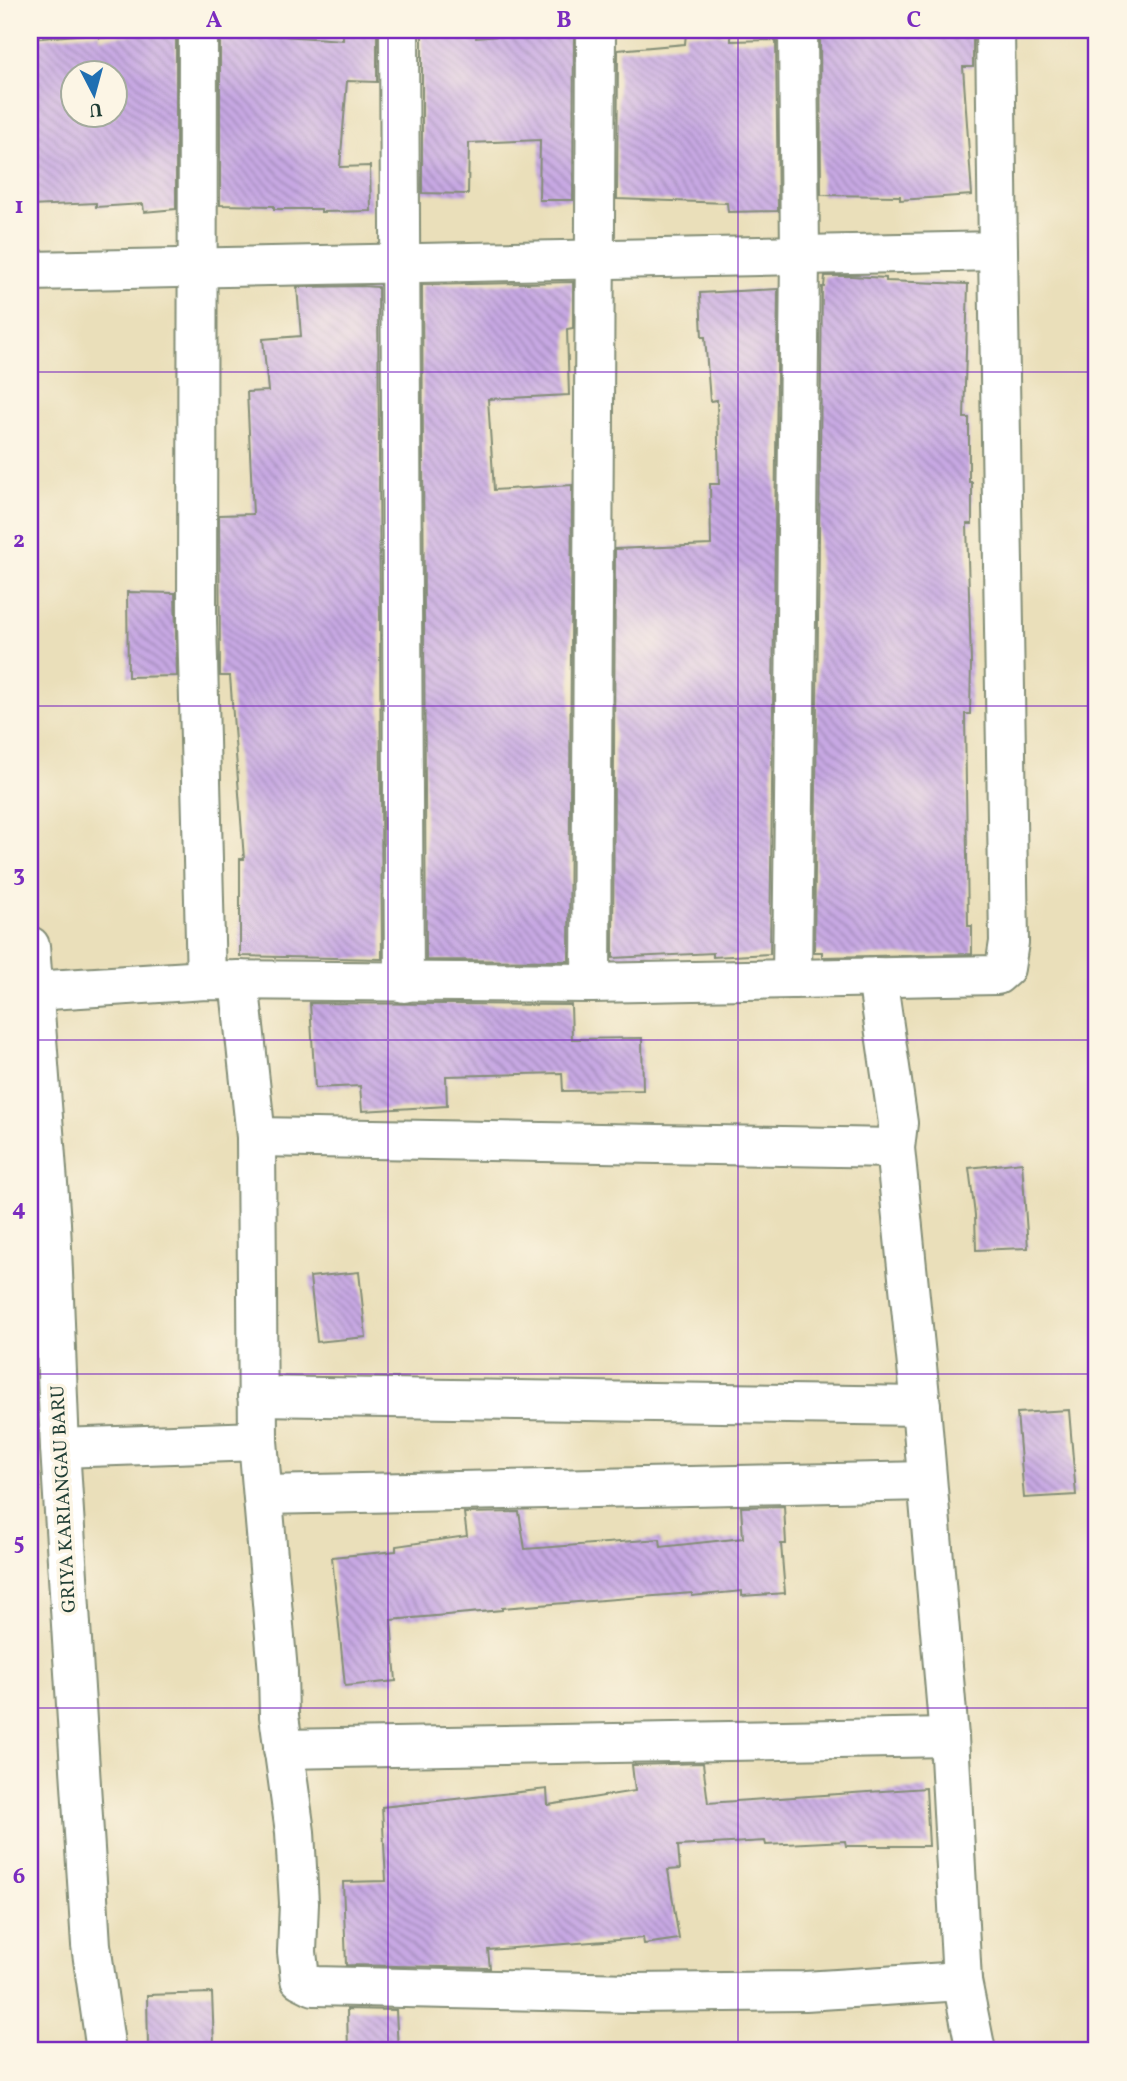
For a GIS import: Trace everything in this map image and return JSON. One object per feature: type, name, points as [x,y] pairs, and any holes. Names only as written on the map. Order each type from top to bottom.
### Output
[{"type":"street","points":[[198,30],[197,620],[222,980],[256,1138],[258,1441],[283,1749],[295,1832],[300,1979],[314,1986],[631,1993],[805,1991],[962,1981]]},
{"type":"street","points":[[399,30],[398,263],[404,983]]},
{"type":"street","points":[[591,983],[596,30]]},
{"type":"street","points":[[792,979],[800,256],[798,30]]},
{"type":"street","points":[[33,991],[222,980],[591,983],[997,975],[1005,968],[1009,942],[995,30]]},
{"type":"street","points":[[30,271],[998,251]]},
{"type":"street","name":"GRIYA KARIANGAU BARU","points":[[30,946],[51,1223],[60,1448],[91,1945],[106,2051]]},
{"type":"street","points":[[877,977],[898,1123],[895,1148],[921,1406],[949,1737],[962,1981],[976,2051]]},
{"type":"street","points":[[256,1138],[895,1148]]},
{"type":"street","points":[[257,1396],[921,1406]]},
{"type":"street","points":[[60,1448],[258,1441]]},
{"type":"street","points":[[264,1495],[926,1481]]},
{"type":"street","points":[[283,1749],[949,1737]]},
{"type":"building","points":[[176,30],[176,209],[144,212],[143,204],[96,207],[96,203],[30,206],[30,154],[36,154],[30,39],[100,33],[100,38]]},
{"type":"building","points":[[422,30],[476,30],[476,38],[574,30],[573,200],[539,200],[540,140],[469,143],[468,194],[422,193]]},
{"type":"building","points":[[820,30],[973,30],[973,67],[963,67],[972,195],[900,200],[900,196],[821,195]]},
{"type":"building","points":[[343,31],[377,32],[377,82],[347,81],[340,167],[370,166],[371,211],[321,212],[321,209],[220,205],[220,32],[343,40]]},
{"type":"building","points":[[686,33],[731,35],[731,41],[776,40],[778,211],[728,212],[727,203],[617,199],[618,50],[685,44]]},
{"type":"building","points":[[825,276],[968,284],[964,418],[969,418],[972,524],[967,524],[970,714],[965,714],[968,926],[972,926],[972,954],[822,957],[822,952],[814,952],[822,287]]},
{"type":"building","points":[[573,282],[573,328],[567,329],[569,395],[488,399],[494,490],[572,485],[569,961],[426,960],[422,285]]},
{"type":"building","points":[[297,287],[378,287],[382,959],[240,956],[240,859],[244,859],[230,676],[220,676],[219,515],[253,514],[247,392],[268,391],[263,339],[301,336]]},
{"type":"building","points":[[778,289],[770,954],[713,957],[713,953],[613,958],[615,549],[711,545],[710,484],[719,484],[717,400],[710,401],[700,293]]},
{"type":"building","points":[[127,592],[175,593],[177,676],[128,677]]},
{"type":"building","points":[[310,1003],[571,1005],[572,1039],[642,1038],[643,1090],[563,1091],[562,1073],[446,1076],[447,1106],[362,1111],[360,1086],[315,1088]]},
{"type":"building","points":[[1022,1162],[1028,1248],[976,1250],[969,1168]]},
{"type":"building","points":[[359,1272],[366,1337],[317,1342],[310,1277]]},
{"type":"building","points":[[1069,1410],[1076,1495],[1024,1498],[1017,1413]]},
{"type":"building","points":[[784,1506],[786,1544],[781,1544],[785,1593],[742,1596],[742,1591],[692,1596],[692,1593],[391,1620],[396,1681],[345,1686],[332,1557],[396,1551],[396,1546],[467,1536],[464,1513],[519,1512],[525,1549],[660,1539],[661,1547],[743,1538],[741,1507]]},
{"type":"building","points":[[703,1763],[708,1803],[926,1788],[929,1846],[846,1846],[845,1841],[766,1845],[765,1841],[678,1846],[680,1869],[668,1870],[679,1939],[644,1944],[643,1938],[488,1950],[490,1968],[346,1965],[343,1882],[386,1881],[382,1807],[547,1789],[548,1805],[635,1791],[632,1765]]},
{"type":"building","points":[[212,1993],[214,2044],[148,2047],[147,1995]]},
{"type":"building","points":[[347,2009],[396,2010],[398,2051],[348,2051]]}]
